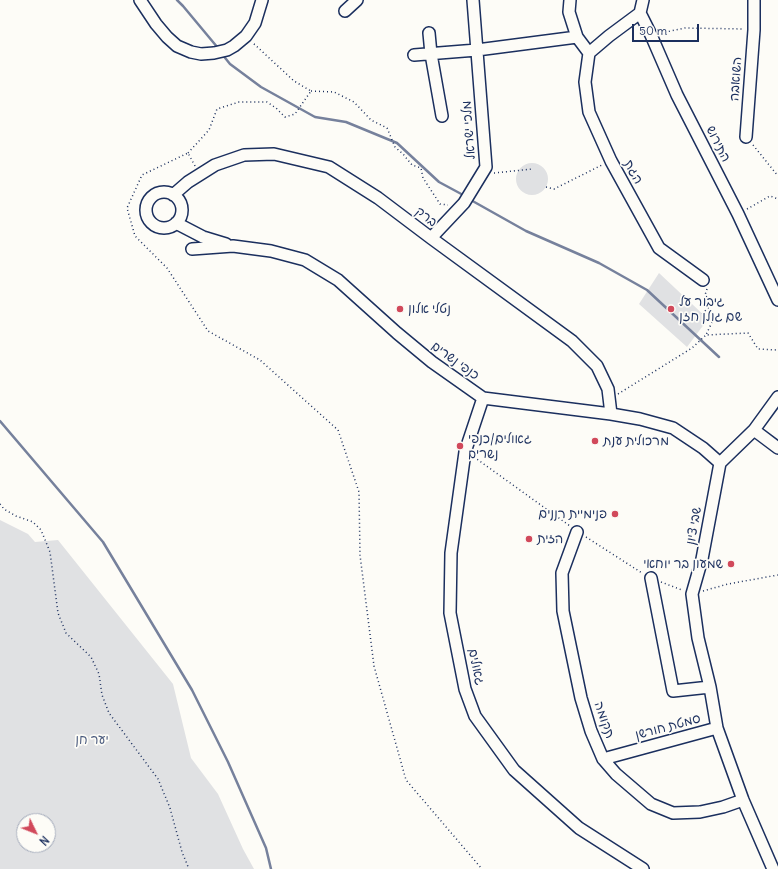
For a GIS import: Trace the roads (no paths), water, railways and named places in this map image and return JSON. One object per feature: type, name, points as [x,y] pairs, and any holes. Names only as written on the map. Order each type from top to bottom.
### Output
[{"type":"street","points":[[140,0],[156,24],[177,46],[191,52],[201,54],[214,53],[234,46],[246,36],[255,23],[262,0]]},
{"type":"street","points":[[345,11],[357,0]]},
{"type":"street","name":"מלכי ישראל","points":[[431,238],[464,203],[486,167],[473,0]]},
{"type":"street","points":[[570,0],[568,12],[577,37],[589,53],[640,13],[644,0]]},
{"type":"street","name":"השואבה","points":[[746,137],[754,30],[754,0]]},
{"type":"street","name":"התירוש","points":[[640,13],[677,94],[738,214],[778,300]]},
{"type":"street","name":"מלכי ישראל","points":[[429,33],[442,116]]},
{"type":"street","points":[[414,55],[477,50],[577,37]]},
{"type":"street","name":"הגת","points":[[589,53],[585,82],[589,112],[611,161],[659,248],[703,280]]},
{"type":"street","name":"ברק","points":[[173,195],[199,175],[215,166],[244,155],[274,154],[329,166],[378,198],[572,342],[597,366],[608,389],[611,414]]},
{"type":"street","points":[[162,193],[173,195],[180,203],[182,208],[181,214],[176,223],[171,226],[159,228],[149,221],[146,209],[151,198],[156,194],[162,193]]},
{"type":"street","points":[[176,223],[203,237],[233,246]]},
{"type":"street","name":"כנפי נשרים","points":[[192,249],[233,246],[271,251],[305,260],[338,280],[432,362],[482,398],[611,414],[640,419],[673,428],[703,448],[720,463]]},
{"type":"street","name":"גאולים","points":[[482,398],[466,452],[451,553],[450,613],[465,688],[475,716],[514,770],[579,828],[643,869]]},
{"type":"street","points":[[720,463],[754,430],[778,398]]},
{"type":"street","points":[[754,430],[778,448]]},
{"type":"street","name":"שבי ציון","points":[[720,463],[702,559],[692,594],[698,638],[710,687],[717,728],[743,800],[773,869]]},
{"type":"street","name":"תקומה","points":[[577,532],[562,572],[563,611],[581,698],[591,731],[603,759],[616,774],[651,804],[673,813],[700,812],[724,807],[743,800]]},
{"type":"street","points":[[651,578],[673,691],[710,687]]},
{"type":"street","name":"סמטת חורשן","points":[[603,759],[717,728]]},
{"type":"waterway","points":[[177,0],[218,48]]},
{"type":"waterway","points":[[222,54],[230,64],[261,87],[315,117],[346,122],[397,143],[439,182],[465,196]]},
{"type":"waterway","points":[[469,199],[526,231],[599,263],[647,290],[719,357]]},
{"type":"waterway","points":[[0,421],[103,542],[192,690],[228,762],[266,848],[271,869]]},
{"type":"place","name":"נטלי אלון","points":[[400,309]]},
{"type":"place","name":"גיבור על שם גולן חזן","points":[[671,309]]},
{"type":"place","name":"מרכולית ענת","points":[[595,441]]},
{"type":"place","name":"גאולים/כנפי נשרים","points":[[460,446]]},
{"type":"place","name":"פנימיית רננים","points":[[615,514]]},
{"type":"place","name":"הזית","points":[[529,539]]},
{"type":"place","name":"שמעון בר יוחאי","points":[[731,564]]},
{"type":"park label","name":"יער חן","points":[[92,740]]}]
